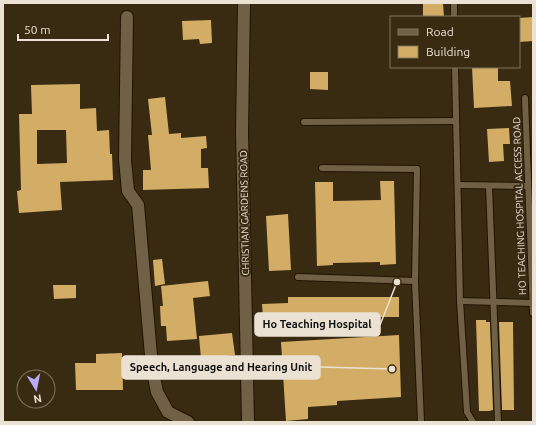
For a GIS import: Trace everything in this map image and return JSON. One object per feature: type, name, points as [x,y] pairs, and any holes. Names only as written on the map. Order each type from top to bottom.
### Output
[{"type":"street","name":"CHRISTIAN GARDENS ROAD","points":[[244,3],[242,131],[248,422]]},
{"type":"street","points":[[127,17],[125,160],[128,191],[138,205],[152,366],[157,392],[168,412],[188,422]]},
{"type":"lane","points":[[454,3],[454,16]]},
{"type":"lane","points":[[455,68],[460,301],[467,412],[473,422]]},
{"type":"lane","name":"HO TEACHING HOSPITAL ACCESS ROAD","points":[[525,98],[533,314]]},
{"type":"lane","points":[[304,122],[456,121]]},
{"type":"lane","points":[[322,168],[417,169],[415,282],[422,422]]},
{"type":"lane","points":[[458,185],[528,186]]},
{"type":"lane","points":[[489,186],[498,422]]},
{"type":"lane","points":[[298,277],[415,282]]},
{"type":"lane","points":[[460,301],[533,303]]},
{"type":"building","points":[[423,3],[443,3],[444,16],[423,16]]},
{"type":"building","points":[[533,17],[533,41],[520,42],[520,18]]},
{"type":"building","points":[[211,20],[212,43],[200,44],[199,39],[183,40],[182,21]]},
{"type":"building","points":[[472,68],[498,68],[498,81],[510,81],[512,106],[474,108]]},
{"type":"building","points":[[310,72],[328,72],[328,90],[310,89]]},
{"type":"building","points":[[80,84],[80,109],[96,108],[97,131],[109,130],[113,180],[60,182],[62,210],[19,213],[17,191],[21,190],[19,114],[32,114],[31,85]],"holes":[[[37,130],[66,130],[67,163],[37,164]]]},
{"type":"building","points":[[165,97],[169,134],[181,133],[181,138],[206,136],[207,148],[201,149],[201,168],[208,168],[209,188],[143,190],[143,170],[151,170],[148,135],[152,135],[148,99]]},
{"type":"building","points":[[509,128],[510,144],[503,144],[504,161],[489,162],[487,129]]},
{"type":"building","points":[[380,181],[394,181],[396,264],[380,265],[380,262],[333,263],[333,265],[317,266],[315,182],[333,182],[333,201],[381,200]]},
{"type":"building","points":[[288,214],[291,270],[269,271],[266,216]]},
{"type":"building","points":[[162,259],[165,284],[155,286],[153,260]]},
{"type":"building","points":[[208,281],[210,296],[193,298],[197,339],[167,341],[166,326],[161,326],[160,306],[163,306],[161,286]]},
{"type":"building","points":[[53,285],[76,285],[76,298],[54,299]]},
{"type":"building","points":[[288,297],[399,297],[399,317],[263,317],[262,304],[288,303]]},
{"type":"building","points":[[476,320],[486,320],[486,322],[490,322],[493,410],[489,411],[479,411]]},
{"type":"building","points":[[499,322],[513,322],[514,410],[502,410]]},
{"type":"building","points":[[232,333],[235,355],[201,359],[199,336]]},
{"type":"building","points":[[399,335],[401,397],[337,401],[337,405],[308,407],[308,419],[286,421],[281,342]]},
{"type":"building","points":[[122,353],[123,390],[76,390],[75,363],[96,363],[96,354]]},
{"type":"place","name":"Ho Teaching Hospital","points":[[397,282]]},
{"type":"place","name":"Speech, Language and Hearing Unit","points":[[392,369]]}]
